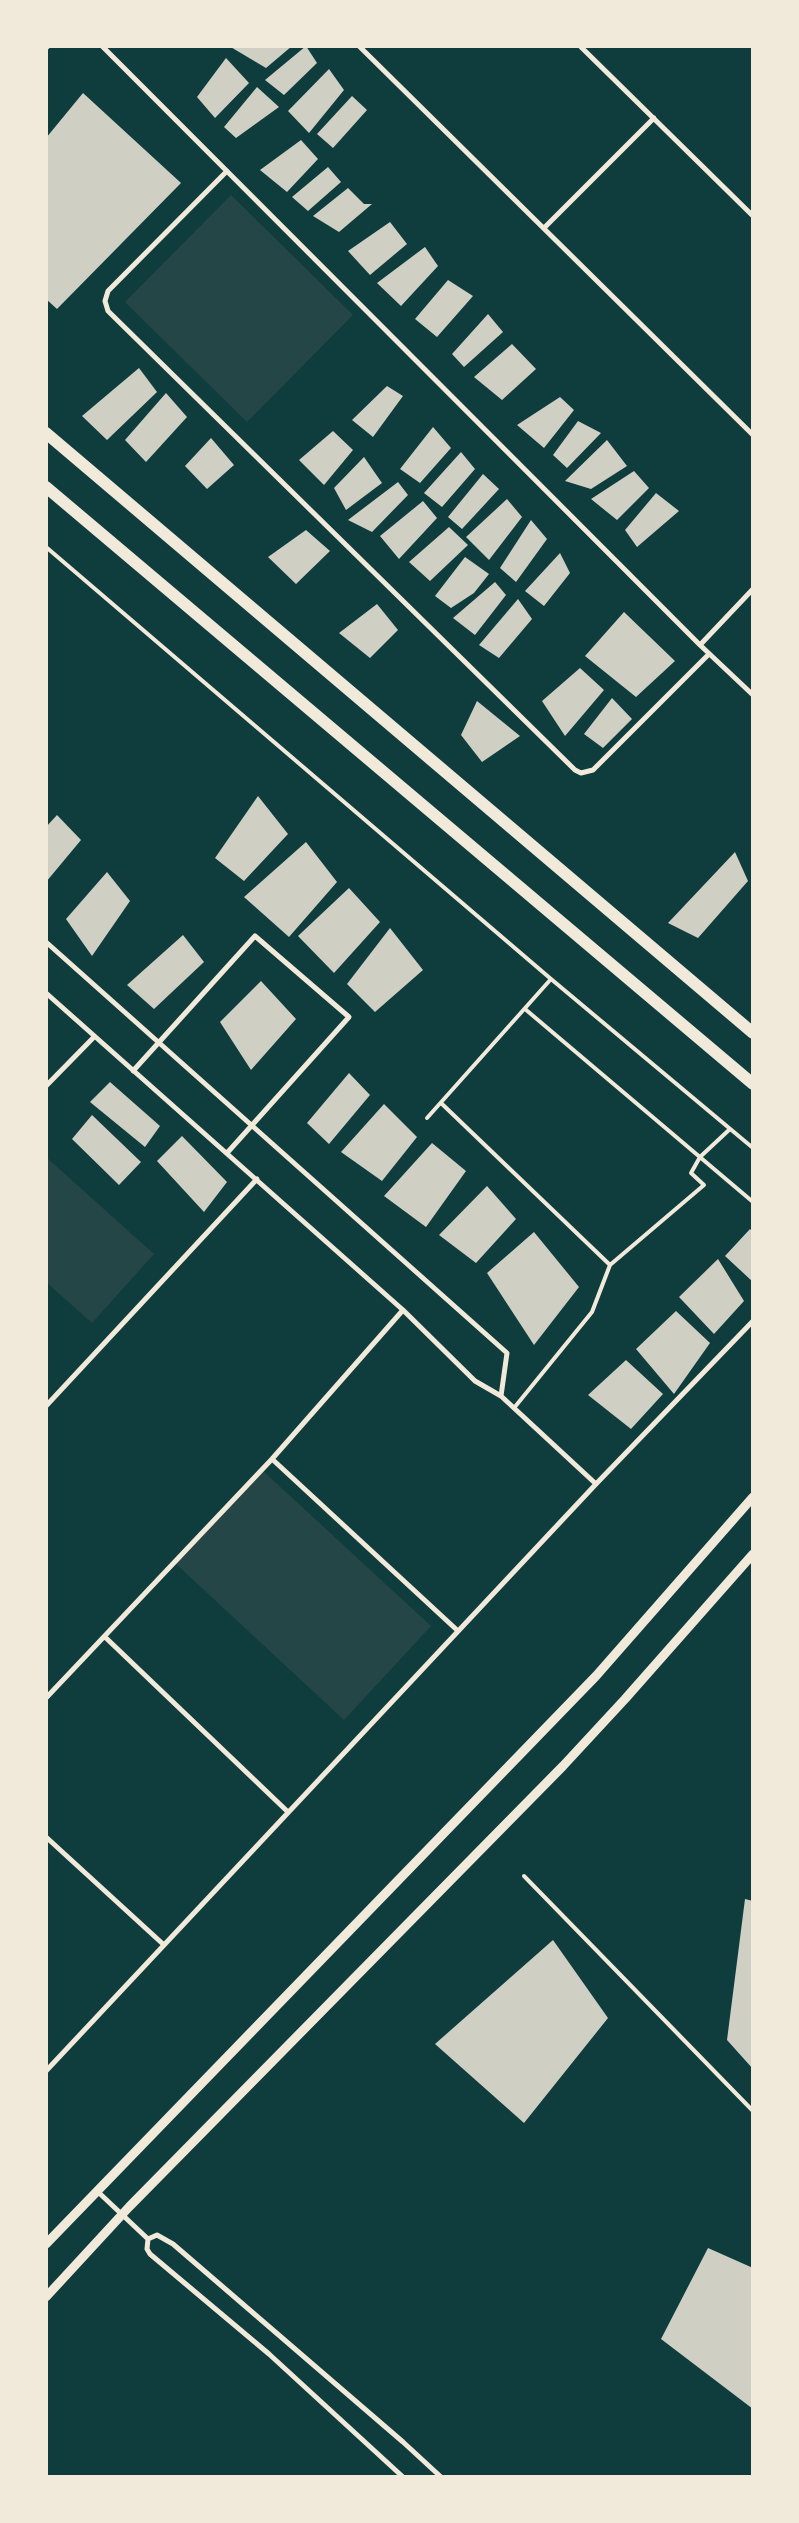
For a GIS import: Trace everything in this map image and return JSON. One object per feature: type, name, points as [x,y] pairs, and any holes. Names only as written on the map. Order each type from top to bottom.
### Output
[{"type":"main road","points":[[46,433],[753,1033]]},
{"type":"main road","points":[[46,487],[753,1084]]},
{"type":"street","points":[[102,46],[709,654],[753,695]]},
{"type":"street","points":[[359,46],[753,435]]},
{"type":"street","points":[[580,46],[753,216]]},
{"type":"street","points":[[544,227],[654,118]]},
{"type":"street","points":[[227,171],[108,291],[105,301],[108,311],[575,770],[581,773],[593,770],[709,654]]},
{"type":"street","points":[[700,645],[753,588]]},
{"type":"street","points":[[133,1071],[255,936],[349,1016],[227,1153]]},
{"type":"street","points":[[46,942],[507,1353],[501,1396]]},
{"type":"street","points":[[46,993],[94,1038],[257,1179],[403,1310],[475,1381],[501,1396],[596,1484]]},
{"type":"street","points":[[46,1086],[94,1038]]},
{"type":"street","points":[[46,1406],[257,1179]]},
{"type":"street","points":[[46,1698],[272,1459],[403,1310]]},
{"type":"street","points":[[46,2071],[596,1484],[753,1321]]},
{"type":"street","points":[[272,1459],[458,1631]]},
{"type":"street","points":[[46,2244],[96,2190],[596,1676],[753,1497]]},
{"type":"street","points":[[46,2297],[122,2215],[564,1766],[625,1700],[753,1554]]},
{"type":"street","points":[[105,1637],[288,1812]]},
{"type":"street","points":[[46,1837],[164,1946]]},
{"type":"street","points":[[96,2190],[148,2239]]},
{"type":"street","points":[[148,2239],[157,2235],[173,2244],[441,2477]]},
{"type":"street","points":[[148,2239],[147,2249],[150,2254],[269,2354],[403,2477]]},
{"type":"lane","points":[[46,547],[551,979],[753,1148]]},
{"type":"lane","points":[[427,1118],[551,979]]},
{"type":"lane","points":[[525,1009],[753,1202]]},
{"type":"lane","points":[[441,1103],[610,1265]]},
{"type":"lane","points":[[514,1408],[592,1312],[610,1265],[704,1185],[691,1173],[700,1157],[730,1129]]},
{"type":"lane","points":[[524,1876],[753,2111]]},
{"type":"shaded area","points":[[231,195],[353,315],[247,422],[125,302]]},
{"type":"shaded area","points":[[46,1157],[154,1254],[92,1323],[46,1282]]},
{"type":"shaded area","points":[[262,1470],[431,1626],[344,1720],[175,1563]]},
{"type":"building","points":[[229,46],[292,46],[266,68]]},
{"type":"building","points":[[306,46],[317,63],[284,95],[265,80]]},
{"type":"building","points":[[226,58],[249,83],[215,118],[197,97]]},
{"type":"building","points":[[329,69],[344,90],[309,133],[288,111]]},
{"type":"building","points":[[257,87],[279,107],[236,138],[224,127]]},
{"type":"building","points":[[83,93],[181,183],[57,309],[46,299],[46,138]]},
{"type":"building","points":[[352,96],[367,110],[333,148],[317,134]]},
{"type":"building","points":[[301,140],[318,159],[287,192],[260,170]]},
{"type":"building","points":[[328,167],[341,182],[308,211],[292,197]]},
{"type":"building","points":[[348,188],[364,204],[372,204],[339,232],[313,216]]},
{"type":"building","points":[[390,222],[407,244],[370,275],[348,251]]},
{"type":"building","points":[[425,247],[438,266],[401,306],[377,283]]},
{"type":"building","points":[[448,280],[473,296],[437,337],[415,319]]},
{"type":"building","points":[[488,314],[503,332],[464,367],[452,354]]},
{"type":"building","points":[[512,344],[536,369],[502,400],[474,377]]},
{"type":"building","points":[[139,368],[157,392],[107,440],[82,416]]},
{"type":"building","points":[[387,386],[403,396],[373,437],[352,420]]},
{"type":"building","points":[[166,393],[187,417],[146,462],[125,440]]},
{"type":"building","points":[[560,397],[574,410],[544,448],[517,425]]},
{"type":"building","points":[[578,421],[601,433],[567,468],[553,455]]},
{"type":"building","points":[[433,427],[451,448],[420,483],[400,469]]},
{"type":"building","points":[[333,431],[353,450],[324,485],[299,460]]},
{"type":"building","points":[[211,438],[234,465],[207,489],[185,466]]},
{"type":"building","points":[[607,440],[627,466],[591,489],[565,481]]},
{"type":"building","points":[[461,452],[475,469],[442,507],[424,493]]},
{"type":"building","points":[[364,457],[382,483],[346,510],[334,488]]},
{"type":"building","points":[[634,471],[649,488],[617,520],[591,499]]},
{"type":"building","points":[[483,474],[499,489],[462,529],[448,517]]},
{"type":"building","points":[[398,482],[408,495],[372,532],[348,520]]},
{"type":"building","points":[[656,493],[679,511],[637,547],[625,530]]},
{"type":"building","points":[[507,499],[522,517],[489,560],[466,537]]},
{"type":"building","points":[[423,501],[437,518],[399,559],[380,536]]},
{"type":"building","points":[[531,520],[547,539],[516,582],[500,568]]},
{"type":"building","points":[[449,527],[468,545],[430,581],[409,562]]},
{"type":"building","points":[[306,530],[330,551],[296,584],[268,557]]},
{"type":"building","points":[[560,553],[570,573],[544,606],[525,591]]},
{"type":"building","points":[[465,557],[489,574],[474,593],[451,608],[435,596]]},
{"type":"building","points":[[495,582],[506,595],[475,635],[453,618]]},
{"type":"building","points":[[518,599],[532,619],[499,658],[479,645]]},
{"type":"building","points":[[377,604],[398,630],[370,658],[339,633]]},
{"type":"building","points":[[624,612],[675,661],[636,697],[585,656]]},
{"type":"building","points":[[580,668],[604,690],[565,736],[542,701]]},
{"type":"building","points":[[612,698],[632,719],[603,748],[584,734]]},
{"type":"building","points":[[477,701],[520,736],[482,762],[461,735]]},
{"type":"building","points":[[258,796],[288,834],[244,881],[215,858]]},
{"type":"building","points":[[57,815],[81,840],[46,882],[46,827]]},
{"type":"building","points":[[306,842],[337,882],[289,937],[244,897]]},
{"type":"building","points":[[735,852],[748,881],[698,938],[668,923]]},
{"type":"building","points":[[107,872],[130,901],[92,956],[66,919]]},
{"type":"building","points":[[349,888],[380,922],[334,973],[298,936]]},
{"type":"building","points":[[390,928],[423,970],[375,1012],[347,984]]},
{"type":"building","points":[[183,935],[204,962],[154,1009],[127,985]]},
{"type":"building","points":[[261,981],[296,1019],[251,1070],[220,1022]]},
{"type":"building","points":[[349,1073],[370,1095],[329,1144],[307,1123]]},
{"type":"building","points":[[110,1082],[160,1126],[145,1147],[90,1102]]},
{"type":"building","points":[[384,1104],[417,1137],[382,1181],[341,1152]]},
{"type":"building","points":[[92,1115],[141,1162],[119,1185],[72,1139]]},
{"type":"building","points":[[182,1136],[227,1182],[204,1212],[157,1161]]},
{"type":"building","points":[[432,1143],[466,1171],[426,1227],[384,1196]]},
{"type":"building","points":[[487,1186],[516,1219],[476,1263],[439,1235]]},
{"type":"building","points":[[750,1229],[753,1232],[753,1282],[725,1256]]},
{"type":"building","points":[[534,1232],[579,1287],[534,1345],[487,1273]]},
{"type":"building","points":[[718,1259],[744,1301],[714,1334],[679,1297]]},
{"type":"building","points":[[676,1311],[710,1343],[674,1394],[636,1349]]},
{"type":"building","points":[[626,1360],[663,1394],[631,1429],[588,1395]]},
{"type":"building","points":[[745,1899],[753,1901],[753,2069],[727,2040]]},
{"type":"building","points":[[553,1940],[608,2018],[524,2123],[435,2044]]},
{"type":"building","points":[[708,2248],[753,2268],[753,2409],[661,2339]]}]
